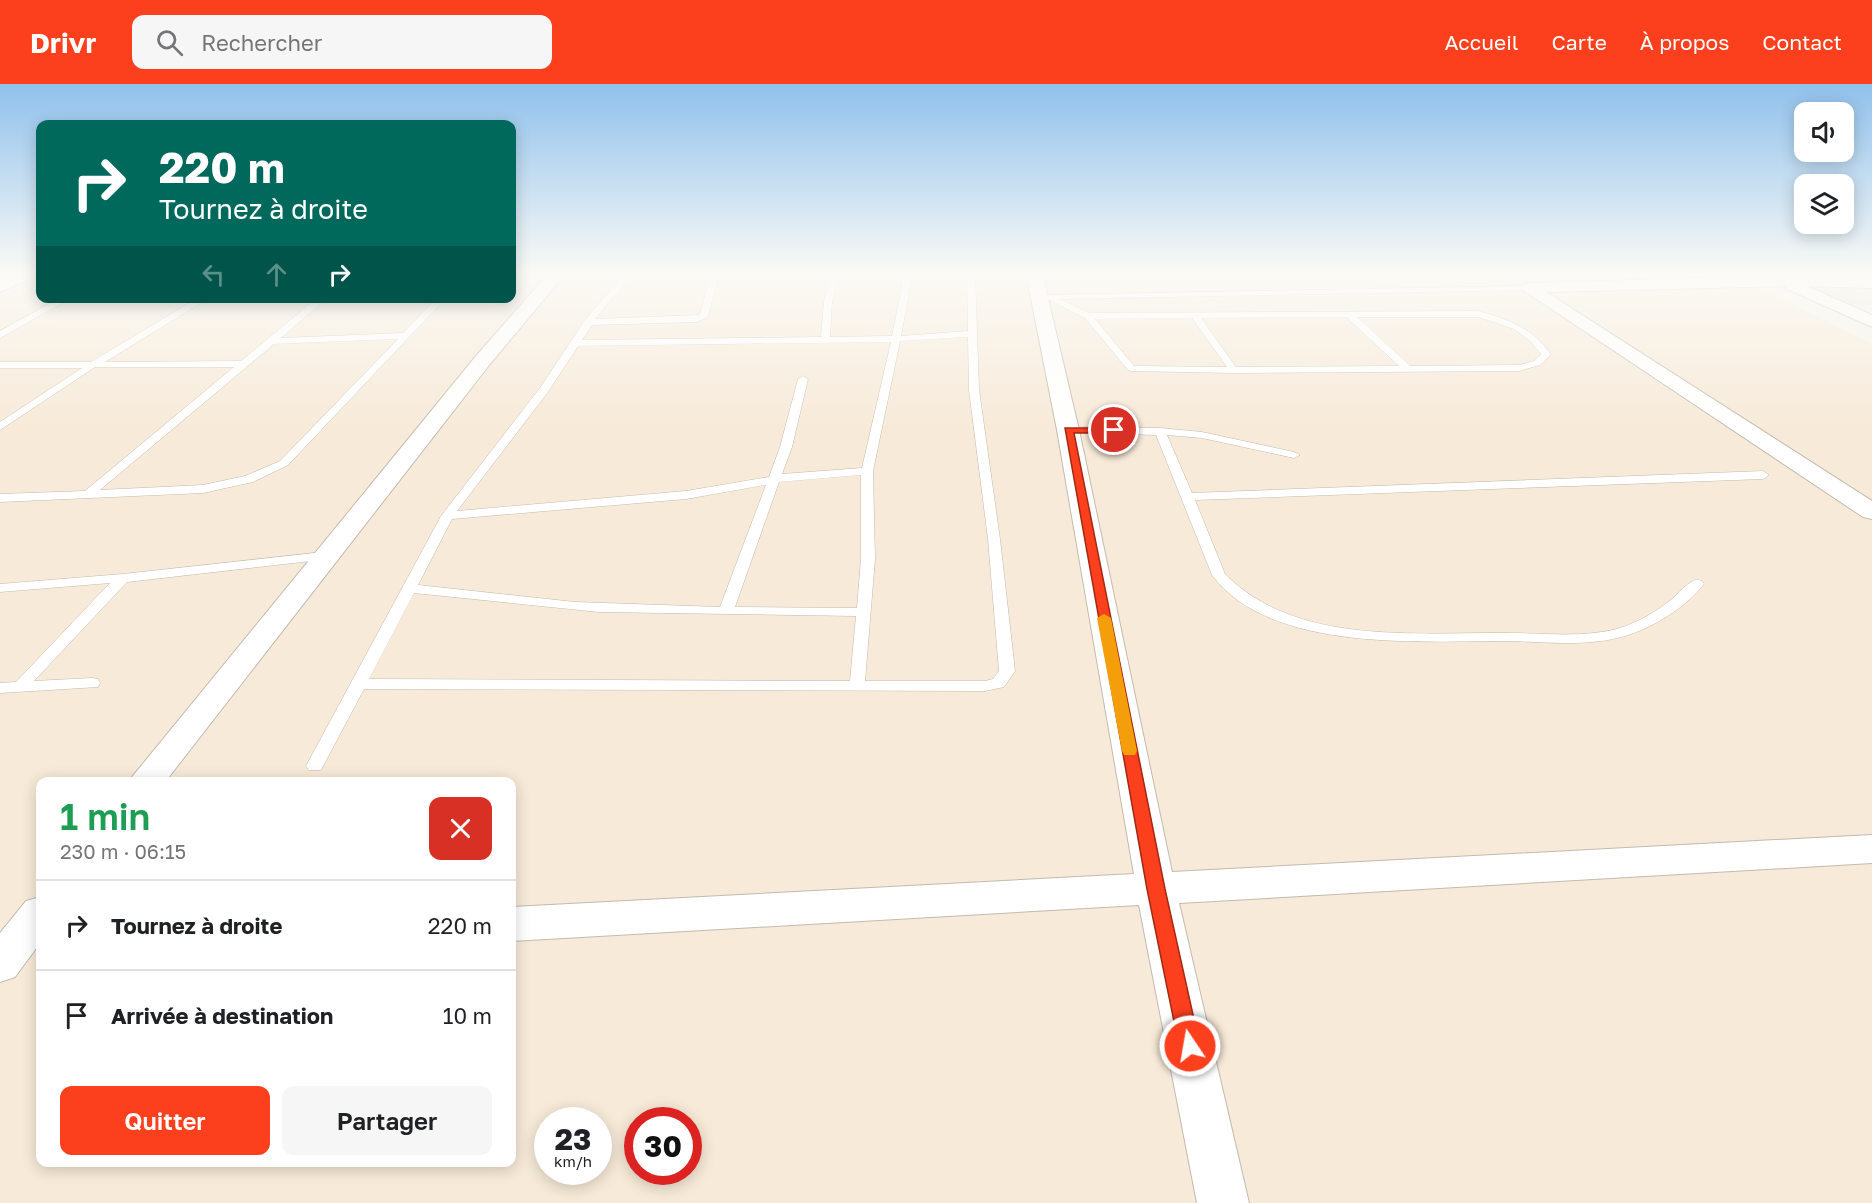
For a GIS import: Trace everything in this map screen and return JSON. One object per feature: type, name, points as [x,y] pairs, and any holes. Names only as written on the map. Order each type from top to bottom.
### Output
[{"type":"street","points":[[149,777],[324,556],[513,325]]},
{"type":"street","points":[[1048,325],[1156,889],[1223,1203]]},
{"type":"street","points":[[1585,325],[1872,512]]},
{"type":"street","points":[[516,924],[1872,849]]},
{"type":"street","points":[[13,955],[36,919]]},
{"type":"lane","points":[[0,335],[18,325]]},
{"type":"lane","points":[[0,427],[94,364],[124,349],[162,325]]},
{"type":"lane","points":[[88,494],[291,325]]},
{"type":"lane","points":[[0,498],[203,489],[249,479],[284,463],[416,325]]},
{"type":"lane","points":[[315,766],[447,516],[544,390],[586,325]]},
{"type":"lane","points":[[825,340],[826,325]]},
{"type":"lane","points":[[857,687],[868,559],[867,471],[899,325]]},
{"type":"lane","points":[[358,684],[857,687],[985,686],[998,683],[1007,671],[994,539],[974,390],[972,325]]},
{"type":"lane","points":[[1096,325],[1131,368],[1146,370],[1519,368],[1537,363],[1546,355],[1534,337],[1512,325]]},
{"type":"lane","points":[[1202,325],[1234,370]]},
{"type":"lane","points":[[1360,325],[1408,369]]},
{"type":"lane","points":[[573,343],[896,339],[972,334]]},
{"type":"lane","points":[[273,341],[406,336]]},
{"type":"lane","points":[[0,365],[243,364]]},
{"type":"lane","points":[[726,611],[772,480],[786,447],[802,379]]},
{"type":"lane","points":[[1068,430],[1160,431],[1202,435],[1294,455]]},
{"type":"lane","points":[[1160,431],[1219,575],[1230,588],[1249,603],[1319,628],[1356,633],[1429,637],[1591,637],[1633,629],[1665,613],[1698,584]]},
{"type":"lane","points":[[447,516],[686,495],[808,474],[867,471]]},
{"type":"lane","points":[[1187,497],[1763,475]]},
{"type":"lane","points":[[0,588],[123,578],[324,556]]},
{"type":"lane","points":[[21,686],[123,578]]},
{"type":"lane","points":[[409,588],[470,592],[552,605],[726,611],[863,612]]},
{"type":"lane","points":[[0,688],[92,683]]},
{"type":"shaded area","points":[[0,325],[1834,325],[1872,344],[1872,1203],[0,1203]]},
{"type":"slow traffic","points":[[1104,618],[1129,751]]},
{"type":"route","points":[[1114,430],[1068,430],[1156,889],[1190,1046]]}]
